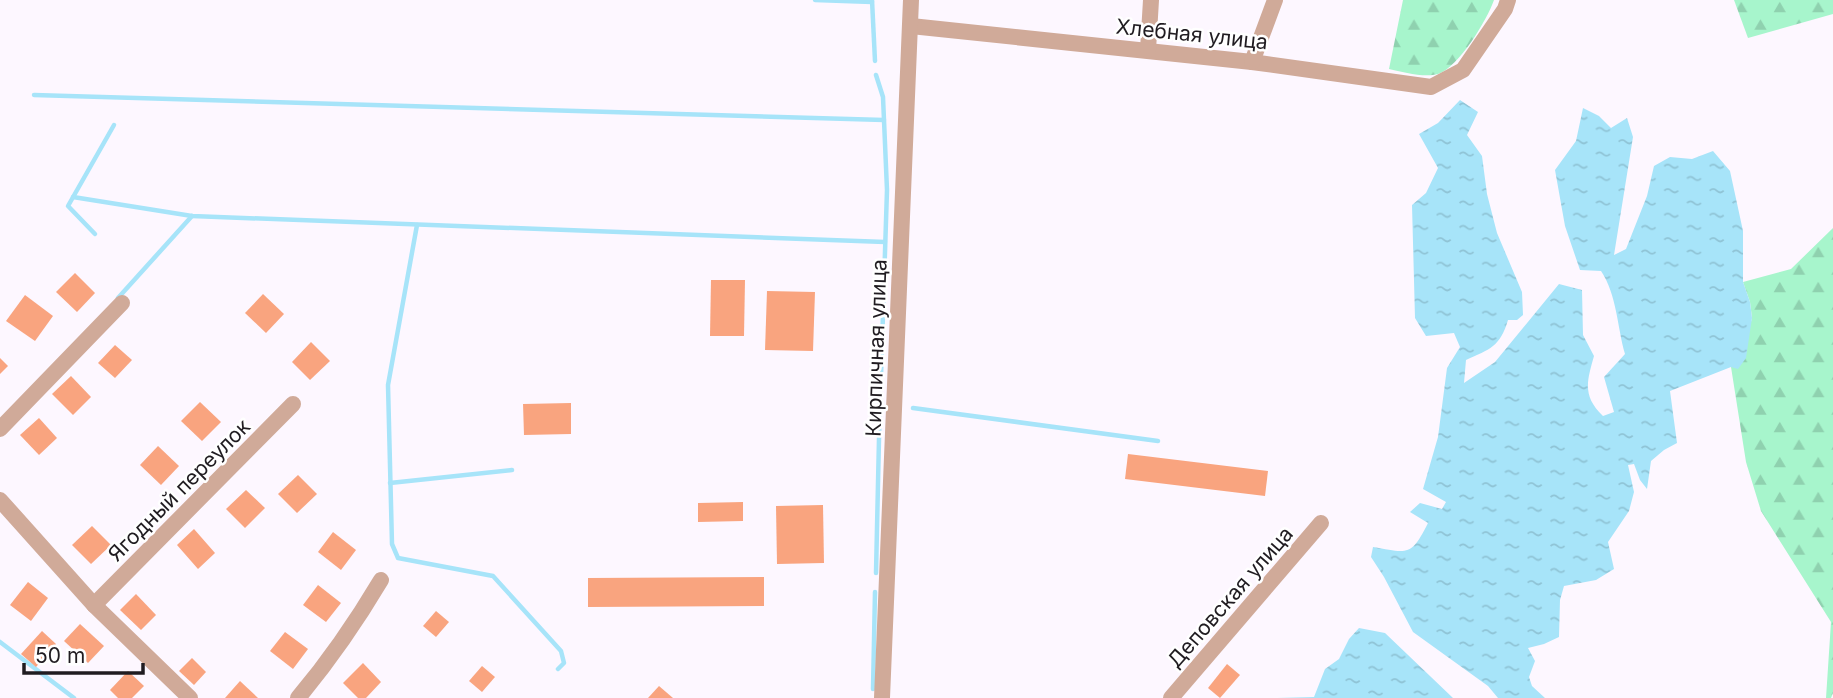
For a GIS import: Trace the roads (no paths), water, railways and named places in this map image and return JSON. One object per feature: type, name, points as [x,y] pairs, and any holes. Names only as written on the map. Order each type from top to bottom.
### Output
[{"type":"street","name":"Кирпичная улица","points":[[882,698],[911,0]]},
{"type":"street","points":[[1148,50],[1151,0]]},
{"type":"street","points":[[1252,62],[1275,0]]},
{"type":"street","name":"Хлебная улица","points":[[911,26],[1252,62],[1431,87],[1463,69],[1505,9],[1508,0]]},
{"type":"street","points":[[0,429],[122,303]]},
{"type":"street","name":"Ягодный переулок","points":[[94,605],[293,404]]},
{"type":"street","points":[[0,500],[94,605],[190,698]]},
{"type":"street","name":"Деповская улица","points":[[1171,698],[1321,523]]},
{"type":"street","points":[[298,698],[341,643],[381,580]]},
{"type":"water","points":[[1460,100],[1478,112],[1467,135],[1482,156],[1487,194],[1497,233],[1522,292],[1523,315],[1517,320],[1508,320],[1498,342],[1493,346],[1466,360],[1464,383],[1495,362],[1559,284],[1582,290],[1583,335],[1594,356],[1588,381],[1589,395],[1603,416],[1614,412],[1604,377],[1625,354],[1614,300],[1601,271],[1580,270],[1565,226],[1555,170],[1576,141],[1583,108],[1599,116],[1611,128],[1627,118],[1633,137],[1614,255],[1626,249],[1647,196],[1654,166],[1670,157],[1692,159],[1713,151],[1730,171],[1743,231],[1743,282],[1752,318],[1746,358],[1738,369],[1731,367],[1670,391],[1677,443],[1651,461],[1647,489],[1634,464],[1628,465],[1634,492],[1629,511],[1608,542],[1614,569],[1596,580],[1564,586],[1560,600],[1559,637],[1528,648],[1535,661],[1529,677],[1532,686],[1545,698],[1498,698],[1488,686],[1413,632],[1371,557],[1373,547],[1401,551],[1412,547],[1428,523],[1410,512],[1420,503],[1442,509],[1446,502],[1423,489],[1438,437],[1447,368],[1460,347],[1454,333],[1426,336],[1415,318],[1412,205],[1426,193],[1438,168],[1419,134],[1438,123]]},
{"type":"water","points":[[1359,628],[1385,633],[1453,698],[1277,698],[1314,697],[1325,669],[1339,659],[1349,639]]},
{"type":"waterway","points":[[815,0],[872,2]]},
{"type":"waterway","points":[[872,0],[875,61]]},
{"type":"waterway","points":[[876,75],[883,97],[887,190],[881,376]]},
{"type":"waterway","points":[[34,95],[884,120]]},
{"type":"waterway","points":[[95,234],[68,206],[114,125]]},
{"type":"waterway","points":[[73,197],[192,216],[885,242]]},
{"type":"waterway","points":[[118,298],[192,216]]},
{"type":"waterway","points":[[417,225],[388,385],[392,544],[398,558],[493,576],[561,651],[564,663],[558,669]]},
{"type":"waterway","points":[[876,573],[880,394]]},
{"type":"waterway","points":[[913,408],[1158,441]]},
{"type":"waterway","points":[[390,483],[512,470]]},
{"type":"waterway","points":[[873,689],[875,592]]},
{"type":"waterway","points":[[0,642],[74,698]]}]
